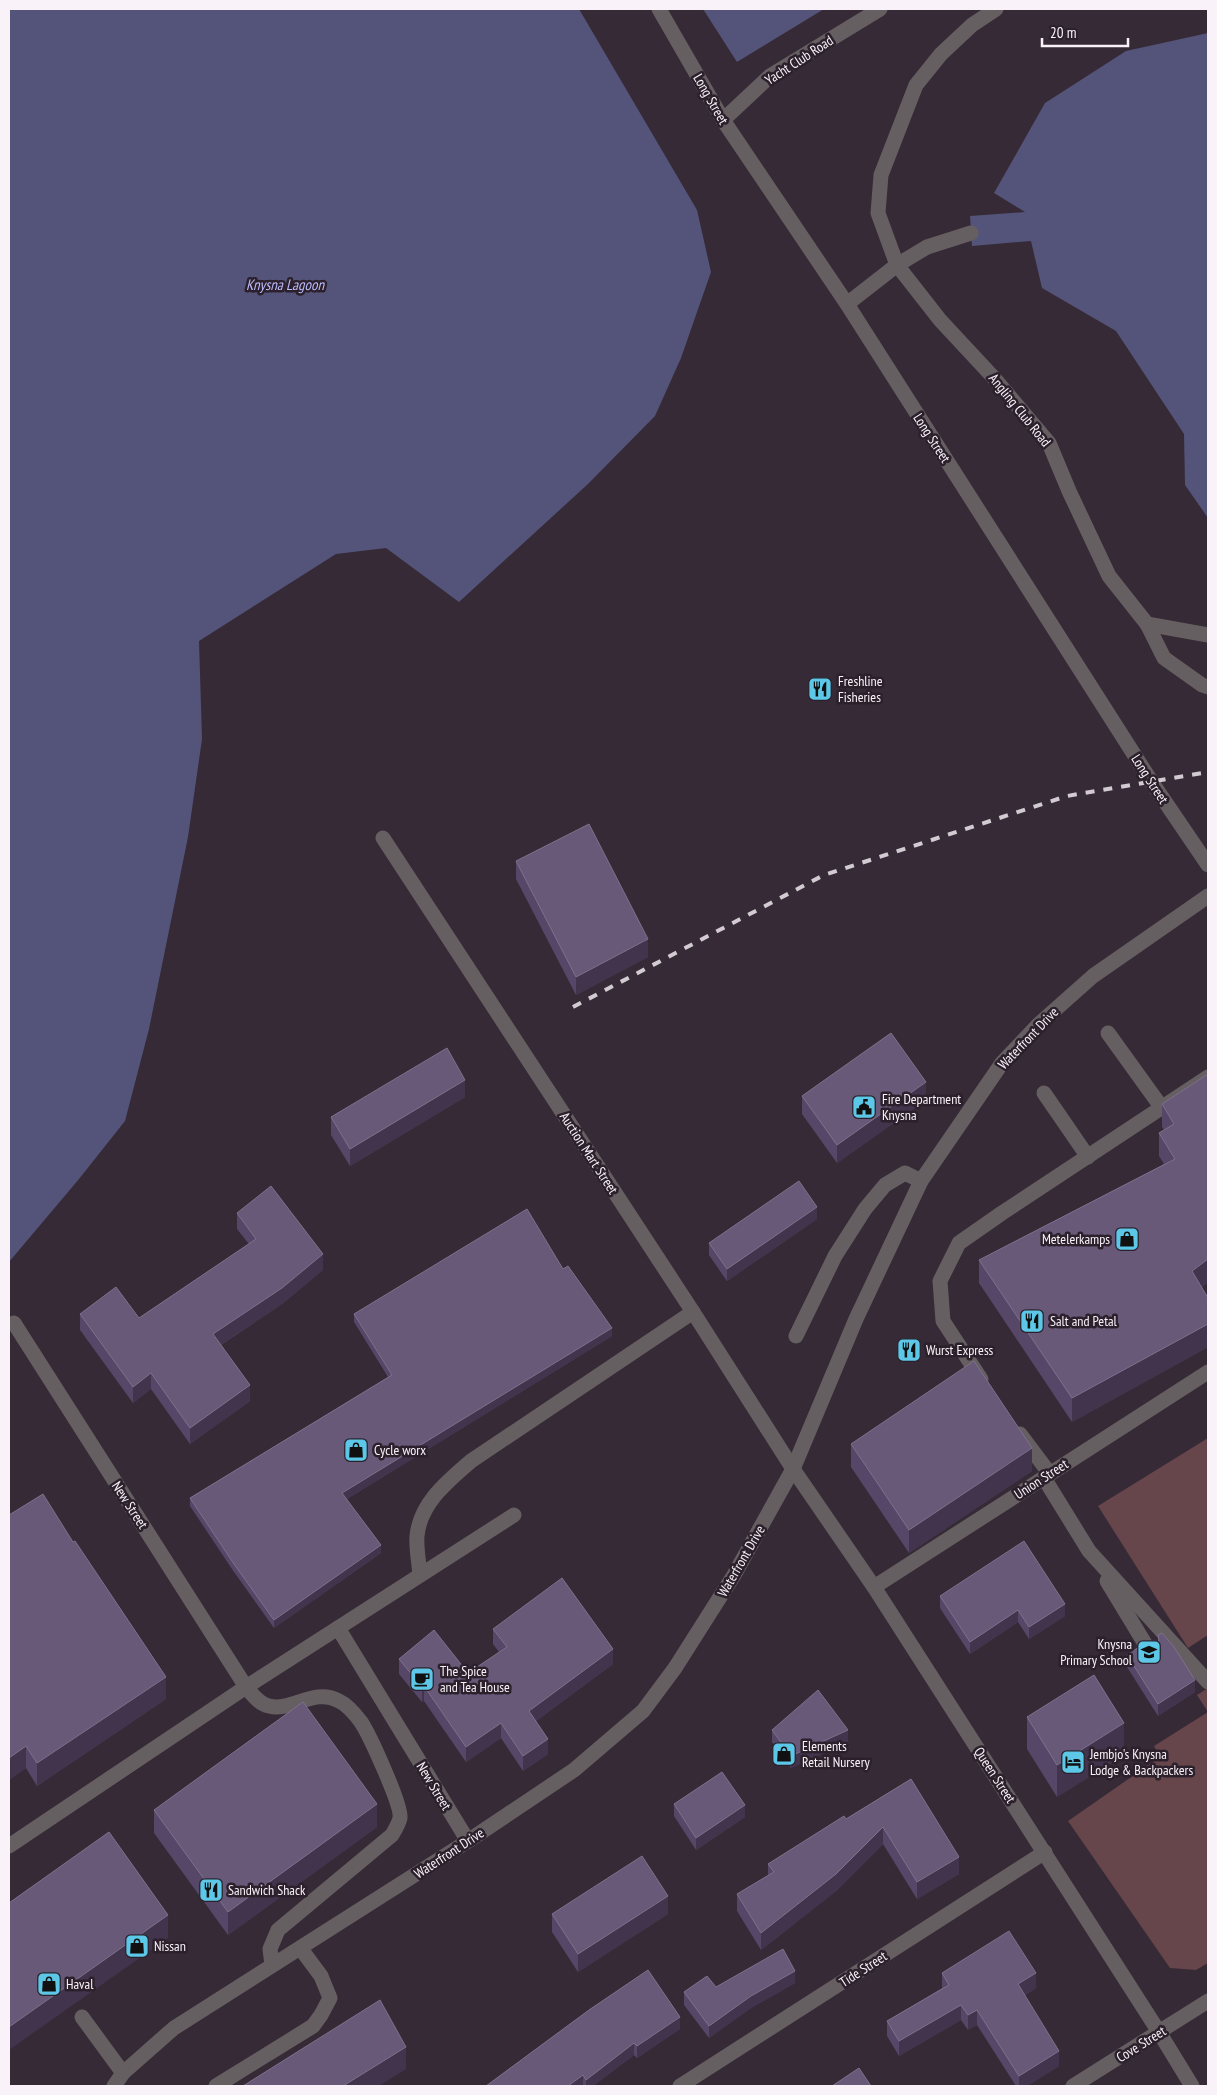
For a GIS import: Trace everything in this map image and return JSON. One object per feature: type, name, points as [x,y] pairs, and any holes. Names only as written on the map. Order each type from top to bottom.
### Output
[{"type":"street","name":"Long Street","points":[[660,9],[723,120],[847,304],[1151,782],[1208,865]]},
{"type":"street","name":"Yacht Club Road","points":[[723,120],[770,76],[880,9]]},
{"type":"street","name":"Angling Club Road","points":[[996,9],[972,25],[941,54],[916,85],[881,175],[878,213],[897,265],[940,320],[994,378],[1050,443],[1069,491],[1109,576],[1147,624],[1164,658],[1202,685],[1208,687]]},
{"type":"street","points":[[847,304],[897,265],[927,247],[971,233]]},
{"type":"street","points":[[1147,624],[1208,635]]},
{"type":"street","name":"Auction Mart Street","points":[[383,838],[793,1468]]},
{"type":"street","name":"Waterfront Drive","points":[[114,2086],[123,2073],[174,2028],[468,1842],[574,1770],[643,1711],[675,1668],[734,1575],[793,1468],[856,1319],[920,1181],[1002,1063],[1039,1024],[1093,976],[1208,896]]},
{"type":"street","points":[[1108,1033],[1162,1108]]},
{"type":"street","points":[[988,1389],[943,1321],[940,1281],[959,1243],[1208,1077]]},
{"type":"street","points":[[1044,1093],[1088,1157]]},
{"type":"street","points":[[796,1336],[835,1256],[864,1209],[885,1185],[905,1173],[920,1181]]},
{"type":"street","points":[[420,1575],[417,1536],[426,1508],[442,1488],[471,1461],[693,1312]]},
{"type":"street","name":"New Street","points":[[14,1323],[246,1687],[258,1700],[268,1706],[278,1707],[327,1696],[340,1701],[349,1708],[362,1724],[396,1798],[400,1817],[388,1840],[278,1930],[270,1949],[272,1965]]},
{"type":"street","name":"Union Street","points":[[874,1587],[1208,1372]]},
{"type":"street","points":[[1010,1420],[1047,1476],[1089,1551],[1150,1652]]},
{"type":"street","name":"Queen Street","points":[[793,1468],[874,1587],[1160,2032],[1192,2086]]},
{"type":"street","points":[[9,1846],[246,1687],[514,1515]]},
{"type":"street","points":[[1089,1551],[1208,1682]]},
{"type":"street","name":"New Street","points":[[338,1628],[468,1842]]},
{"type":"street","name":"Tide Street","points":[[680,2086],[1045,1852]]},
{"type":"street","points":[[216,2086],[313,2026],[321,2015],[330,1998],[321,1976],[301,1949]]},
{"type":"street","name":"Cove Street","points":[[1073,2086],[1208,2001]]},
{"type":"street","points":[[82,2017],[123,2073]]},
{"type":"shaded area","points":[[1208,1438],[1208,1635],[1188,1648],[1098,1506]]},
{"type":"shaded area","points":[[1208,1688],[1208,1712],[1197,1695]]},
{"type":"shaded area","points":[[1208,1712],[1208,1963],[1196,1970],[1170,1968],[1068,1821],[1160,1757],[1154,1746]]},
{"type":"water","name":"Knysna Lagoon","points":[[9,9],[579,9],[697,210],[711,272],[681,358],[655,416],[588,484],[459,602],[386,548],[336,554],[199,641],[202,739],[188,837],[149,1029],[125,1121],[9,1262]]},
{"type":"water","points":[[703,9],[824,9],[737,62]]},
{"type":"water","points":[[1208,33],[1208,518],[1185,485],[1184,434],[1116,331],[1042,288],[1031,241],[972,246],[970,216],[1025,212],[994,193],[1045,103],[1126,51]]},
{"type":"building","points":[[589,824],[648,939],[576,977],[516,861]]},
{"type":"building","name":"Fire Department Knysna","points":[[891,1033],[926,1082],[837,1145],[802,1096]]},
{"type":"building","points":[[447,1048],[465,1080],[350,1149],[331,1117]]},
{"type":"building","points":[[1208,1074],[1208,1259],[1192,1271],[1208,1298],[1208,1324],[1072,1398],[979,1260],[1175,1159],[1159,1133],[1174,1124],[1162,1104]]},
{"type":"building","points":[[799,1181],[817,1207],[727,1269],[709,1243]]},
{"type":"building","points":[[271,1186],[323,1254],[282,1288],[213,1334],[250,1385],[190,1428],[151,1373],[133,1387],[80,1314],[116,1287],[139,1318],[256,1239],[237,1213]]},
{"type":"building","points":[[527,1209],[563,1269],[568,1266],[612,1328],[342,1493],[381,1545],[274,1620],[190,1498],[392,1375],[354,1314]]},
{"type":"building","points":[[974,1361],[1032,1448],[909,1530],[851,1444]]},
{"type":"building","points":[[43,1494],[73,1542],[75,1541],[166,1677],[37,1763],[26,1746],[9,1758],[9,1515]]},
{"type":"building","points":[[1024,1541],[1065,1604],[1029,1627],[1018,1610],[970,1642],[940,1596]]},
{"type":"building","points":[[562,1578],[613,1649],[529,1711],[548,1739],[523,1756],[501,1723],[466,1747],[424,1686],[422,1687],[399,1659],[434,1630],[468,1673],[507,1647],[493,1629]]},
{"type":"building","points":[[1162,1633],[1174,1647],[1195,1680],[1158,1704],[1127,1655],[1142,1645],[1150,1649],[1155,1648],[1159,1640],[1158,1635]]},
{"type":"building","points":[[1094,1675],[1124,1723],[1057,1765],[1027,1717]]},
{"type":"building","points":[[818,1690],[848,1730],[791,1756],[772,1730]]},
{"type":"building","points":[[303,1702],[377,1804],[228,1912],[154,1810]]},
{"type":"building","points":[[722,1772],[745,1805],[696,1838],[674,1804]]},
{"type":"building","points":[[911,1779],[959,1857],[917,1882],[883,1827],[836,1874],[761,1933],[737,1894],[774,1872],[768,1864],[844,1816],[846,1819]]},
{"type":"building","points":[[109,1832],[168,1915],[9,2027],[9,1903]]},
{"type":"building","points":[[642,1856],[668,1896],[578,1954],[552,1914]]},
{"type":"building","points":[[1009,1931],[1036,1973],[1018,1984],[1059,2051],[1019,2076],[977,2010],[968,2015],[961,2005],[899,2041],[887,2021],[949,1985],[942,1973]]},
{"type":"building","points":[[783,1949],[795,1971],[751,1996],[709,2026],[684,1992],[707,1976],[716,1987]]},
{"type":"building","points":[[648,1970],[680,2017],[637,2046],[634,2043],[586,2080],[583,2075],[568,2086],[486,2086],[589,2010]]},
{"type":"building","points":[[380,2000],[406,2047],[343,2086],[243,2086]]},
{"type":"building","points":[[859,2068],[871,2086],[832,2086]]},
{"type":"railway","points":[[573,1007],[824,875],[1067,796],[1208,772]]},
{"type":"place","name":"Freshline Fisheries","points":[[820,689]]},
{"type":"place","name":"Fire Department Knysna","points":[[864,1107]]},
{"type":"place","name":"Metelerkamps","points":[[1127,1239]]},
{"type":"place","name":"Salt and Petal","points":[[1032,1321]]},
{"type":"place","name":"Wurst Express","points":[[909,1350]]},
{"type":"place","name":"Cycle worx","points":[[356,1450]]},
{"type":"place","name":"Knysna Primary School","points":[[1149,1652]]},
{"type":"place","name":"The Spice and Tea House","points":[[422,1679]]},
{"type":"place","name":"Elements Retail Nursery","points":[[784,1754]]},
{"type":"place","name":"Jembjo's Knysna Lodge & Backpackers","points":[[1073,1762]]},
{"type":"place","name":"Sandwich Shack","points":[[211,1890]]},
{"type":"place","name":"Nissan","points":[[137,1946]]},
{"type":"place","name":"Haval","points":[[49,1984]]}]
